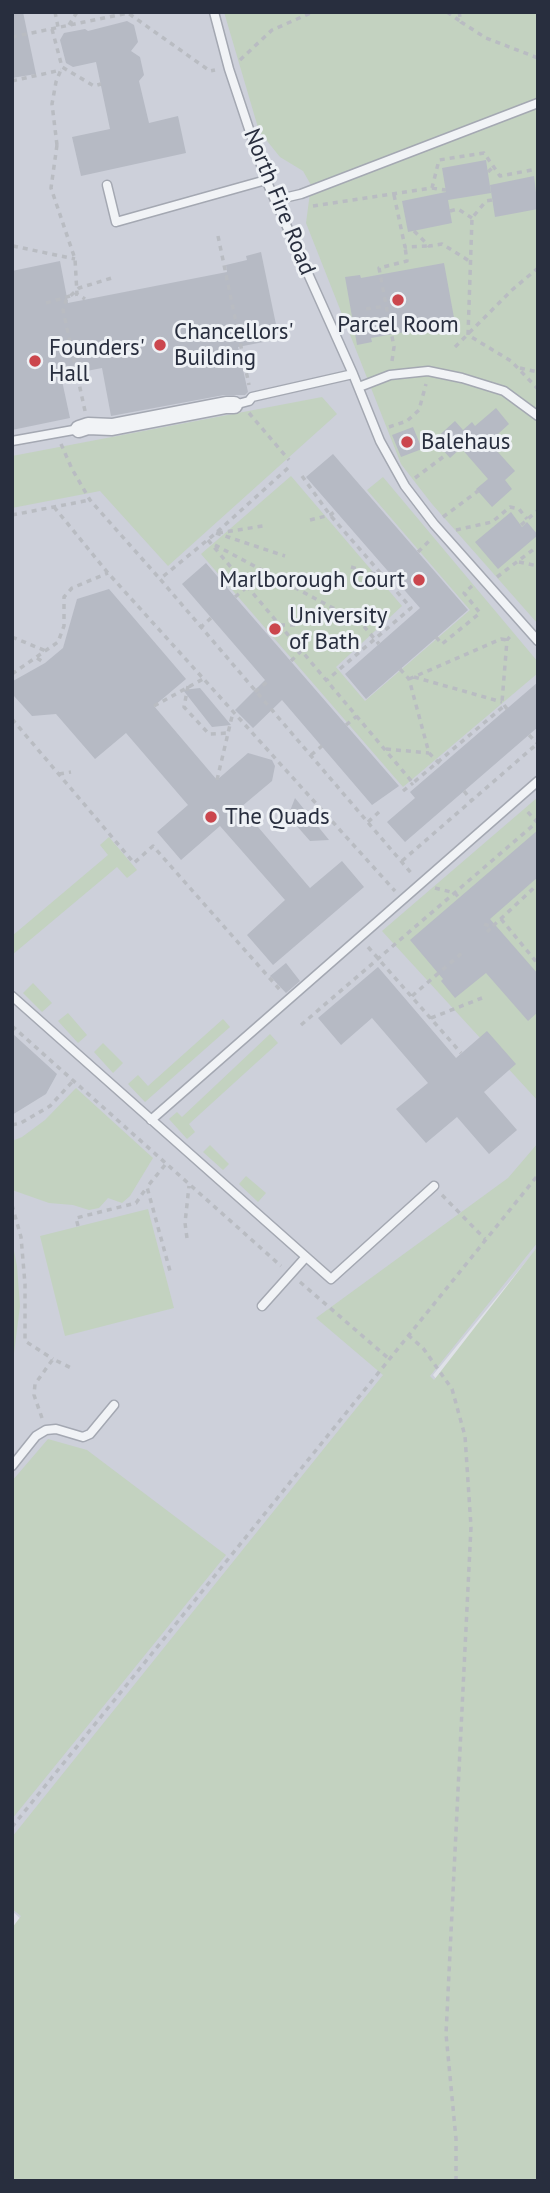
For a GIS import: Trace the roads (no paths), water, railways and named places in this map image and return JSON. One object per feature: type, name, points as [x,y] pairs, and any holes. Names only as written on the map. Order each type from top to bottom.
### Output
[{"type":"street","points":[[84,427],[112,427],[238,404]]},
{"type":"lane","name":"North Fire Road","points":[[214,12],[229,69],[266,180],[359,387],[380,441],[405,486],[434,524],[538,641]]},
{"type":"lane","points":[[275,200],[301,194],[538,103]]},
{"type":"lane","points":[[107,185],[116,222],[266,180]]},
{"type":"lane","points":[[359,387],[390,375],[428,371],[504,391],[538,416]]},
{"type":"lane","points":[[238,404],[249,401],[252,397],[353,374]]},
{"type":"lane","points":[[12,441],[84,427]]},
{"type":"lane","points":[[374,449],[380,441]]},
{"type":"lane","points":[[151,1121],[538,781]]},
{"type":"lane","points":[[12,996],[331,1279],[433,1186]]},
{"type":"lane","points":[[262,1306],[305,1258]]},
{"type":"lane","points":[[12,1466],[36,1436],[46,1430],[57,1429],[83,1437],[90,1434],[114,1405]]},
{"type":"place","name":"Parcel Room","points":[[398,300]]},
{"type":"place","name":"Chancellors' Building","points":[[160,345]]},
{"type":"place","name":"Founders' Hall","points":[[35,361]]},
{"type":"place","name":"Balehaus","points":[[407,442]]},
{"type":"place","name":"Marlborough Court","points":[[419,580]]},
{"type":"place","name":"University of Bath","points":[[275,629]]},
{"type":"place","name":"The Quads","points":[[211,817]]}]
